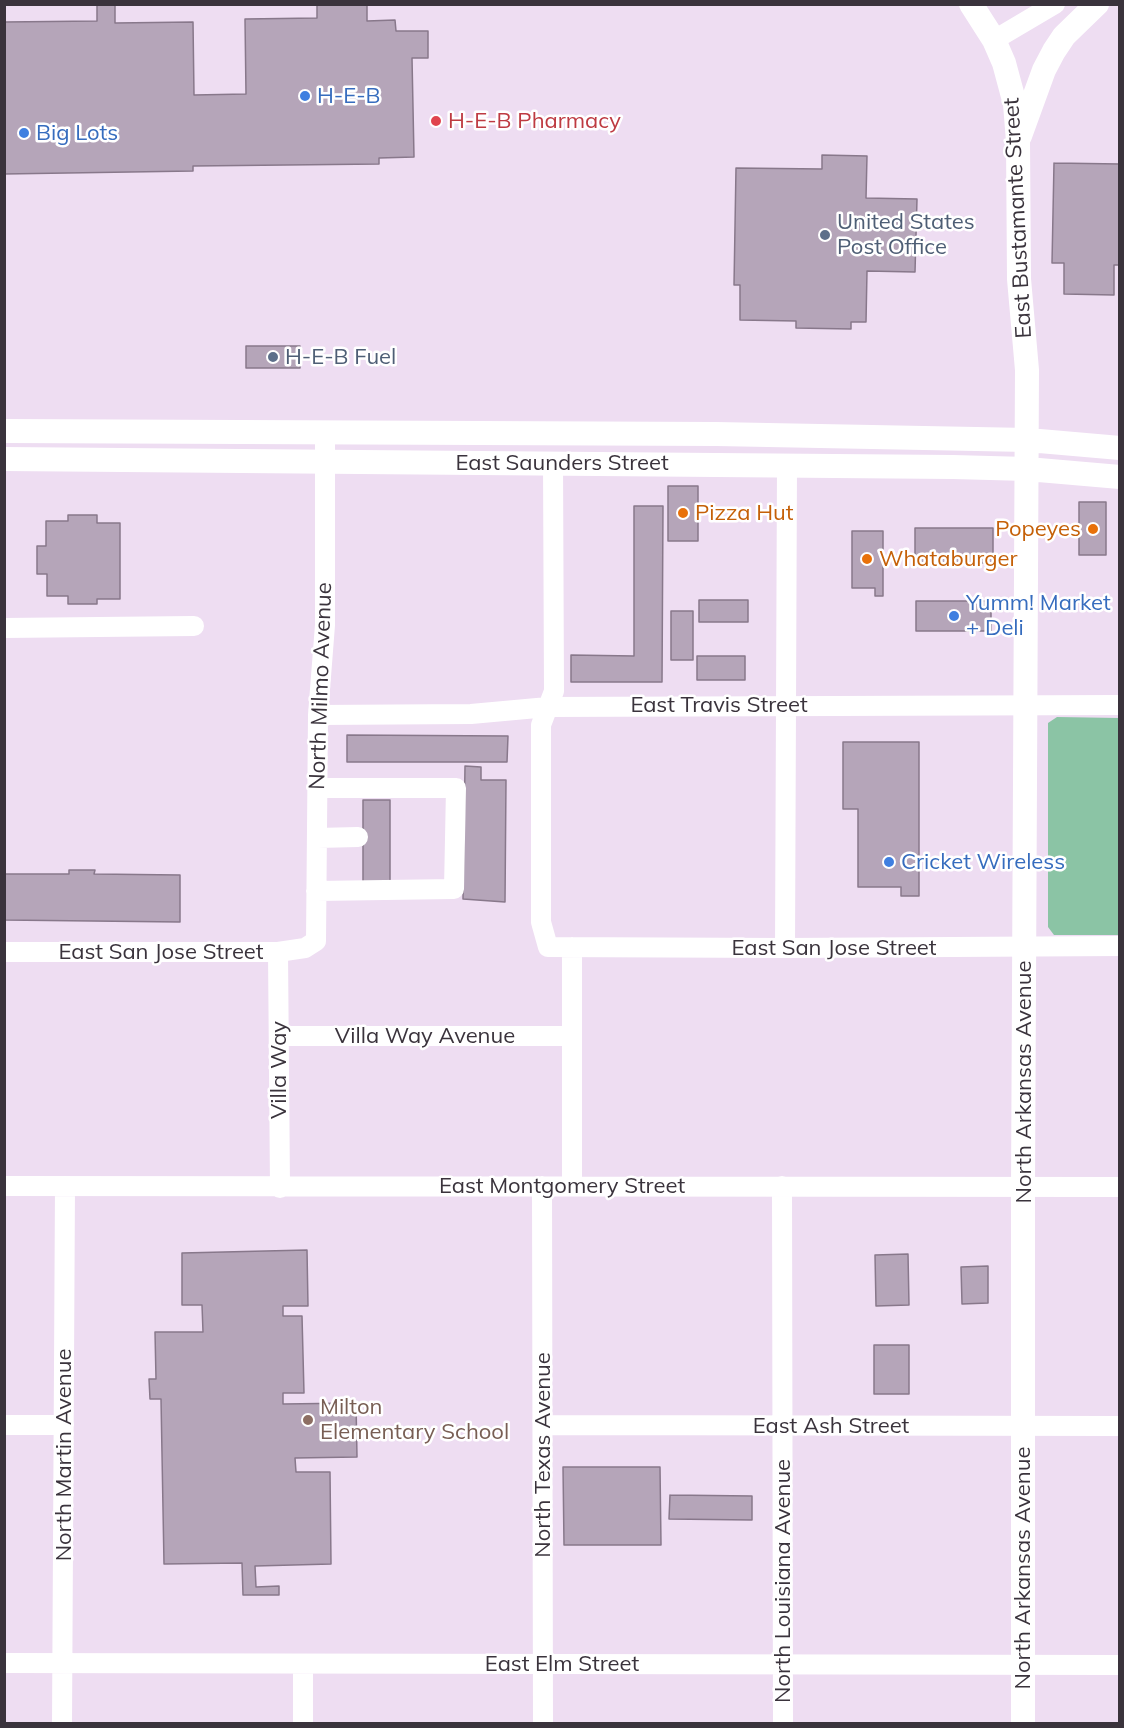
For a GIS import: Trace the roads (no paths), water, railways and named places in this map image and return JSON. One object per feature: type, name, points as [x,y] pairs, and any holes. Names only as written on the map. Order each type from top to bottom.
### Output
[{"type":"main road","name":"East Bustamante Street","points":[[971,4],[994,40],[1004,63],[1015,104],[1018,141],[1019,279],[1027,370],[1028,441]]},
{"type":"main road","points":[[1018,141],[1044,70],[1054,51],[1064,36],[1097,4]]},
{"type":"main road","name":"East Saunders Street","points":[[4,431],[716,434],[1028,441],[1119,448]]},
{"type":"main road","points":[[4,446],[61,443],[76,431]]},
{"type":"main road","points":[[503,462],[526,451],[560,447],[699,449],[716,434]]},
{"type":"main road","name":"North Arkansas Avenue","points":[[1023,1724],[1023,1187],[1028,441]]},
{"type":"main road","name":"East Saunders Street","points":[[4,459],[787,465],[1027,469],[1119,477]]},
{"type":"street","points":[[994,40],[1055,4]]},
{"type":"street","name":"North Milmo Avenue","points":[[316,941],[318,715],[326,625],[326,432]]},
{"type":"street","points":[[548,707],[554,692],[553,462]]},
{"type":"street","points":[[784,948],[787,465]]},
{"type":"street","points":[[4,628],[194,626]]},
{"type":"street","name":"East Travis Street","points":[[318,715],[471,714],[548,707],[1119,705]]},
{"type":"street","name":"East San Jose Street","points":[[548,707],[542,725],[542,922],[548,947],[1119,946]]},
{"type":"street","points":[[316,891],[454,889],[456,788],[318,788]]},
{"type":"street","points":[[317,838],[358,837]]},
{"type":"street","name":"East San Jose Street","points":[[4,952],[278,952],[305,948],[316,941]]},
{"type":"street","points":[[572,947],[572,1186]]},
{"type":"street","name":"Villa Way","points":[[278,952],[280,1188]]},
{"type":"street","name":"Villa Way Avenue","points":[[279,1036],[572,1036]]},
{"type":"street","name":"East Montgomery Street","points":[[4,1186],[1119,1187]]},
{"type":"street","name":"North Martin Avenue","points":[[63,1724],[65,1186]]},
{"type":"street","name":"North Texas Avenue","points":[[542,1186],[543,1724]]},
{"type":"street","name":"North Louisiana Avenue","points":[[782,1186],[783,1724]]},
{"type":"street","points":[[4,1425],[64,1425]]},
{"type":"street","name":"East Ash Street","points":[[543,1425],[1119,1426]]},
{"type":"street","name":"East Elm Street","points":[[4,1663],[1119,1665]]},
{"type":"street","points":[[303,1664],[303,1724]]},
{"type":"place","name":"H-E-B","points":[[305,96]]},
{"type":"place","name":"H-E-B Pharmacy","points":[[436,121]]},
{"type":"place","name":"Big Lots","points":[[24,133]]},
{"type":"place","name":"United States Post Office","points":[[825,235]]},
{"type":"place","name":"H-E-B Fuel","points":[[273,357]]},
{"type":"place","name":"Pizza Hut","points":[[683,513]]},
{"type":"place","name":"Popeyes","points":[[1093,529]]},
{"type":"place","name":"Whataburger","points":[[867,559]]},
{"type":"place","name":"Yumm! Market + Deli","points":[[954,616]]},
{"type":"place","name":"Cricket Wireless","points":[[889,862]]},
{"type":"place","name":"Milton Elementary School","points":[[308,1420]]}]
